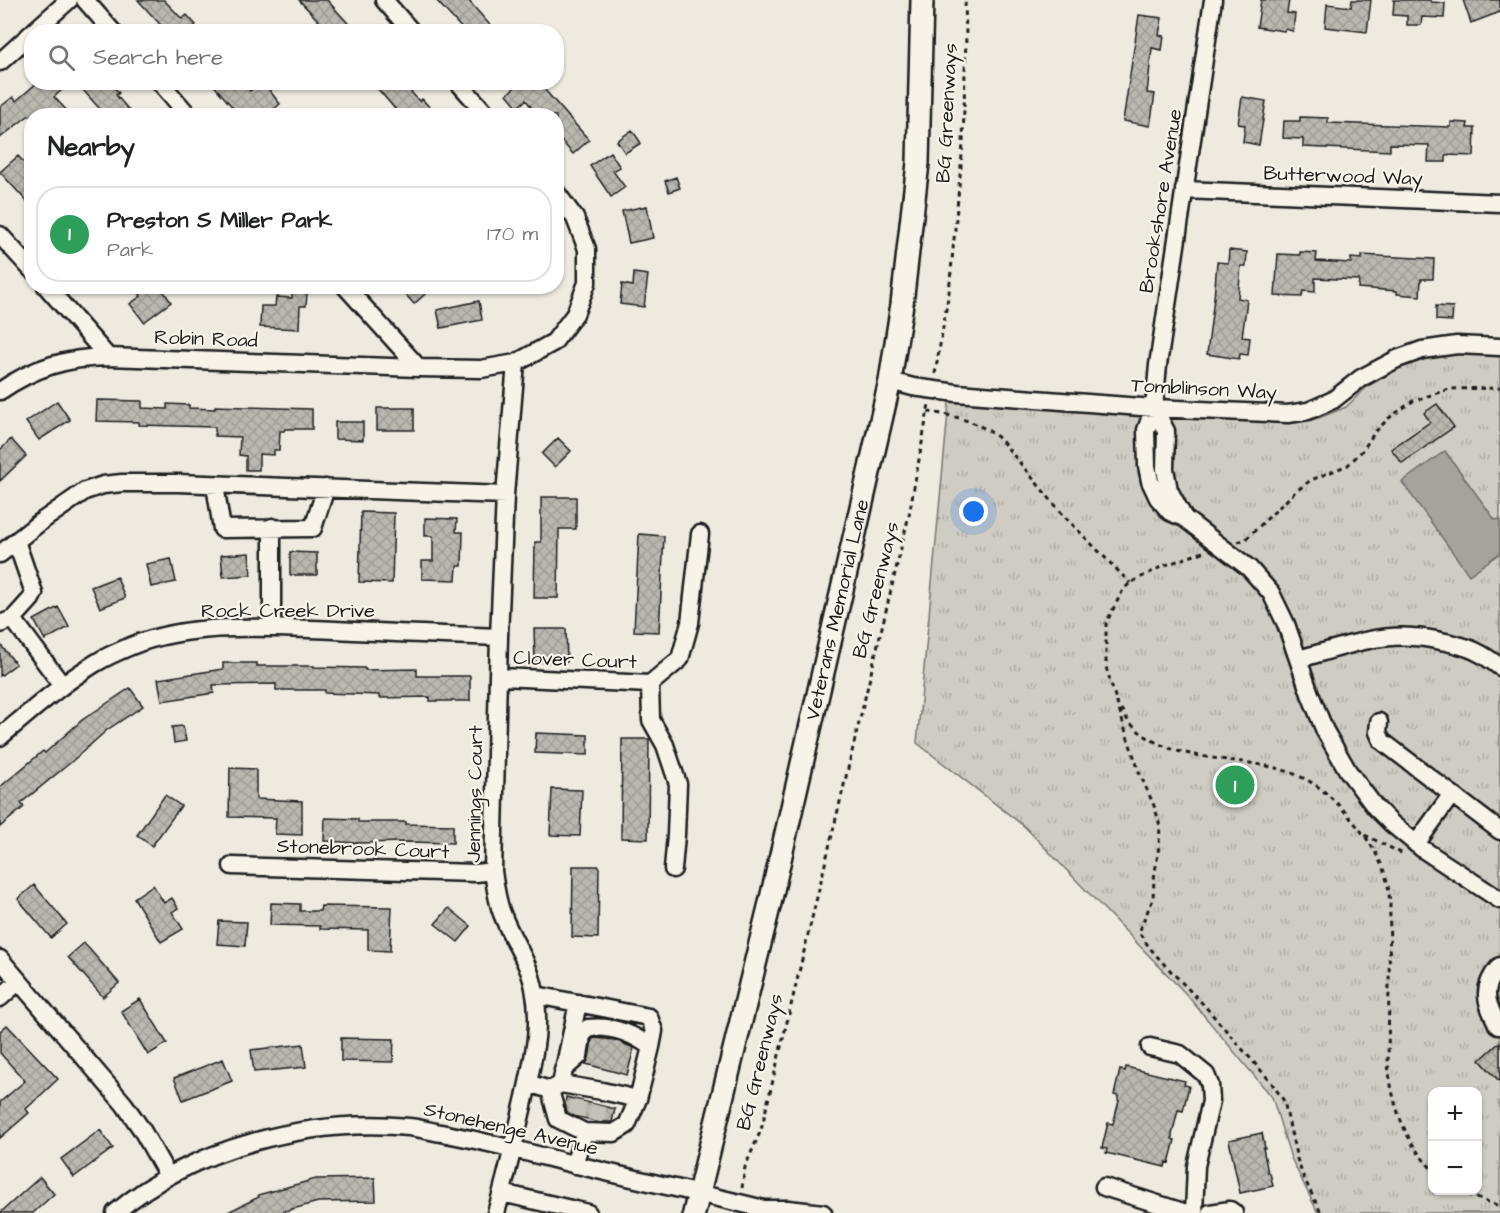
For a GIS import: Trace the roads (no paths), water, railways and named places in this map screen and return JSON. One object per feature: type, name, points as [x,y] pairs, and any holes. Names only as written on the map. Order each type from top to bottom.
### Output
[{"type":"main road","name":"Veterans Memorial Lane","points":[[696,1203],[770,903],[890,381],[902,304],[918,163],[922,0]]},
{"type":"street","points":[[41,24],[69,0]]},
{"type":"street","points":[[85,0],[106,24]]},
{"type":"street","points":[[384,0],[405,24]]},
{"type":"street","name":"Brookshore Avenue","points":[[1154,408],[1158,365],[1213,0]]},
{"type":"street","points":[[0,62],[24,40]]},
{"type":"street","points":[[166,90],[182,108]]},
{"type":"street","points":[[465,90],[481,108]]},
{"type":"street","name":"Butterwood Way","points":[[1184,190],[1500,203]]},
{"type":"street","name":"Robin Road","points":[[0,392],[36,370],[55,363],[85,357],[481,369],[516,363],[554,342],[575,314],[587,283],[587,249],[575,218],[564,203]]},
{"type":"street","points":[[0,235],[24,261]]},
{"type":"street","points":[[53,294],[108,357]]},
{"type":"street","points":[[352,294],[419,368]]},
{"type":"street","name":"Tomblinson Way","points":[[890,381],[913,387],[957,393],[1154,408],[1288,414],[1308,411],[1333,400],[1360,378],[1397,359],[1422,350],[1457,345],[1500,347]]},
{"type":"street","name":"Jennings Court","points":[[496,1213],[528,1083],[538,1024],[536,995],[527,965],[503,916],[494,871],[499,638],[505,495],[516,363]]},
{"type":"street","points":[[1154,408],[1166,431],[1165,469],[1169,490],[1184,518],[1249,568],[1271,594],[1280,609],[1317,712],[1347,771],[1412,850],[1451,869],[1500,900]]},
{"type":"street","points":[[215,484],[222,529],[313,528],[326,489]]},
{"type":"street","points":[[0,554],[85,491],[103,485],[215,484],[505,495]]},
{"type":"street","points":[[272,527],[272,628]]},
{"type":"street","points":[[673,869],[678,784],[665,745],[651,720],[650,684],[680,659],[690,623],[700,534]]},
{"type":"street","points":[[16,541],[34,593],[7,621],[62,686]]},
{"type":"street","name":"Rock Creek Drive","points":[[0,737],[62,686],[96,663],[133,645],[192,631],[272,628],[499,638]]},
{"type":"street","points":[[1299,658],[1367,640],[1413,637],[1464,646],[1484,654],[1500,667]]},
{"type":"street","points":[[1484,654],[1500,647]]},
{"type":"street","name":"Clover Court","points":[[499,677],[650,684]]},
{"type":"street","points":[[1379,722],[1378,732],[1382,741],[1500,831]]},
{"type":"street","points":[[1412,850],[1452,794]]},
{"type":"street","name":"Stonebrook Court","points":[[232,866],[476,873],[494,871]]},
{"type":"street","points":[[0,959],[124,1104],[168,1176]]},
{"type":"street","points":[[1498,1026],[1487,1005],[1486,991],[1491,976],[1500,966]]},
{"type":"street","points":[[0,998],[18,981]]},
{"type":"street","points":[[536,995],[650,1017],[654,1031],[638,1099],[627,1125],[614,1133],[587,1113],[558,1081]]},
{"type":"street","points":[[578,1003],[558,1081],[558,1119],[638,1099]]},
{"type":"street","points":[[528,1083],[558,1081],[579,1056],[582,1036],[588,1028],[616,1029],[638,1037],[651,1047]]},
{"type":"street","points":[[1150,1047],[1180,1054],[1206,1075],[1210,1085],[1211,1101],[1196,1166],[1194,1213]]},
{"type":"street","points":[[574,1164],[587,1113]]},
{"type":"street","name":"Stonehenge Avenue","points":[[115,1213],[168,1176],[211,1156],[258,1141],[307,1131],[357,1126],[410,1127],[461,1136],[574,1164],[696,1203],[772,1211],[788,1209],[823,1213]]},
{"type":"street","points":[[1104,1187],[1186,1213]]},
{"type":"street","points":[[502,1193],[527,1206],[588,1213]]},
{"type":"street","points":[[1210,1213],[1230,1210],[1234,1213]]},
{"type":"tunnel","points":[[576,1116],[579,1101]]},
{"type":"tunnel","points":[[595,1121],[599,1105]]},
{"type":"place","name":"Preston S Miller Park","points":[[1235,785]]}]
